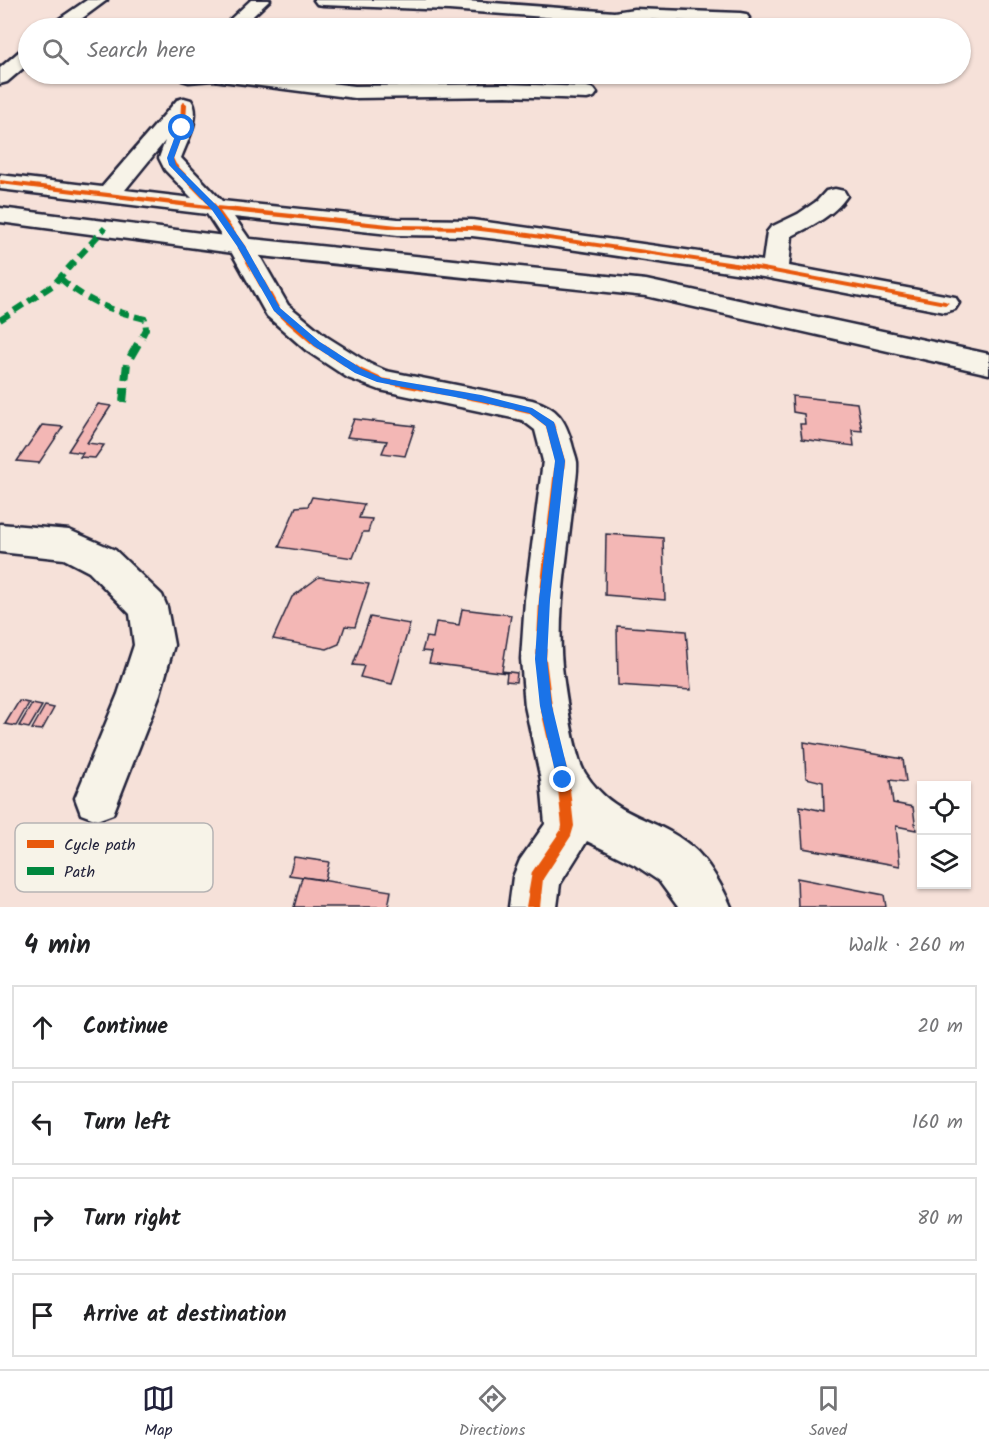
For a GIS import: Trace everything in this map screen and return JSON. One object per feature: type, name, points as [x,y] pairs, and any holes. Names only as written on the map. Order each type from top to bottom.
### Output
[{"type":"street","points":[[72,18],[98,0]]},
{"type":"street","points":[[241,18],[261,0]]},
{"type":"street","points":[[323,0],[449,5],[614,17],[634,14],[740,18]]},
{"type":"street","points":[[0,78],[18,63]]},
{"type":"street","points":[[107,196],[184,104],[191,92],[188,84]]},
{"type":"street","points":[[292,84],[355,92],[506,90],[587,93]]},
{"type":"street","points":[[184,104],[183,123],[170,158],[172,165],[215,208],[241,246],[277,310],[317,344],[358,371],[380,380],[532,411],[550,424],[560,461],[544,600],[541,659],[546,706],[563,780],[567,832],[537,877],[533,907]]},
{"type":"street","points":[[0,182],[107,196],[398,227],[472,228],[641,250],[775,271],[945,303]]},
{"type":"street","points":[[775,271],[780,232],[807,219],[826,206],[835,196]]},
{"type":"street","points":[[0,215],[241,246],[646,288],[989,364]]},
{"type":"street","points":[[0,538],[69,545],[102,561],[148,607],[154,645],[139,694],[97,798]]},
{"type":"street","points":[[563,780],[584,810],[598,822],[652,848],[676,864],[707,907]]},
{"type":"building","points":[[792,396],[857,403],[862,431],[852,430],[854,446],[802,439],[800,424],[805,424],[804,414],[793,412]]},
{"type":"building","points":[[98,404],[111,406],[87,443],[104,445],[95,458],[80,457],[83,453],[68,451]]},
{"type":"building","points":[[354,419],[415,426],[405,456],[382,453],[387,441],[347,437]]},
{"type":"building","points":[[42,425],[63,427],[39,463],[17,461]]},
{"type":"building","points":[[312,497],[364,504],[359,518],[372,519],[368,532],[363,532],[353,558],[279,547],[296,507],[308,506]]},
{"type":"building","points":[[606,534],[663,538],[665,600],[605,595]]},
{"type":"building","points":[[319,577],[369,584],[355,627],[345,626],[339,644],[327,649],[273,639],[292,597]]},
{"type":"building","points":[[462,609],[511,615],[502,671],[517,673],[516,682],[506,681],[507,673],[429,663],[432,652],[422,651],[426,637],[433,638],[436,622],[459,625]]},
{"type":"building","points":[[370,617],[410,624],[392,684],[360,677],[364,666],[353,665]]},
{"type":"building","points":[[617,626],[686,631],[691,690],[618,685]]},
{"type":"building","points":[[19,701],[29,703],[16,726],[5,724]]},
{"type":"building","points":[[32,704],[42,706],[29,728],[19,726]]},
{"type":"building","points":[[45,706],[54,708],[42,730],[32,729]]},
{"type":"building","points":[[804,742],[903,759],[906,782],[890,780],[893,803],[913,807],[916,830],[896,826],[900,866],[803,848],[800,806],[824,811],[823,782],[806,778]]},
{"type":"building","points":[[294,857],[329,862],[325,880],[289,875]]},
{"type":"building","points":[[302,877],[391,891],[388,907],[294,907]]},
{"type":"building","points":[[797,878],[884,895],[886,907],[798,907]]},
{"type":"marked path","points":[[0,320],[52,286],[105,228]]},
{"type":"marked path","points":[[60,278],[80,294],[100,305],[145,319],[144,334],[127,363],[123,402]]},
{"type":"cycle path","points":[[184,104],[183,123],[170,158],[173,165],[215,208],[398,227],[472,228],[514,233],[763,269],[945,303]]},
{"type":"cycle path","points":[[0,182],[215,208],[241,246],[277,310],[317,344],[359,371],[380,380],[532,411],[550,424],[560,461],[544,600],[541,659],[546,706],[563,780],[568,826],[567,832],[537,877],[533,907]]},
{"type":"route","points":[[182,128],[170,158],[172,165],[215,208],[241,246],[277,310],[317,344],[358,371],[380,380],[532,411],[542,416],[550,424],[560,461],[544,600],[541,659],[546,706],[563,780]]}]
